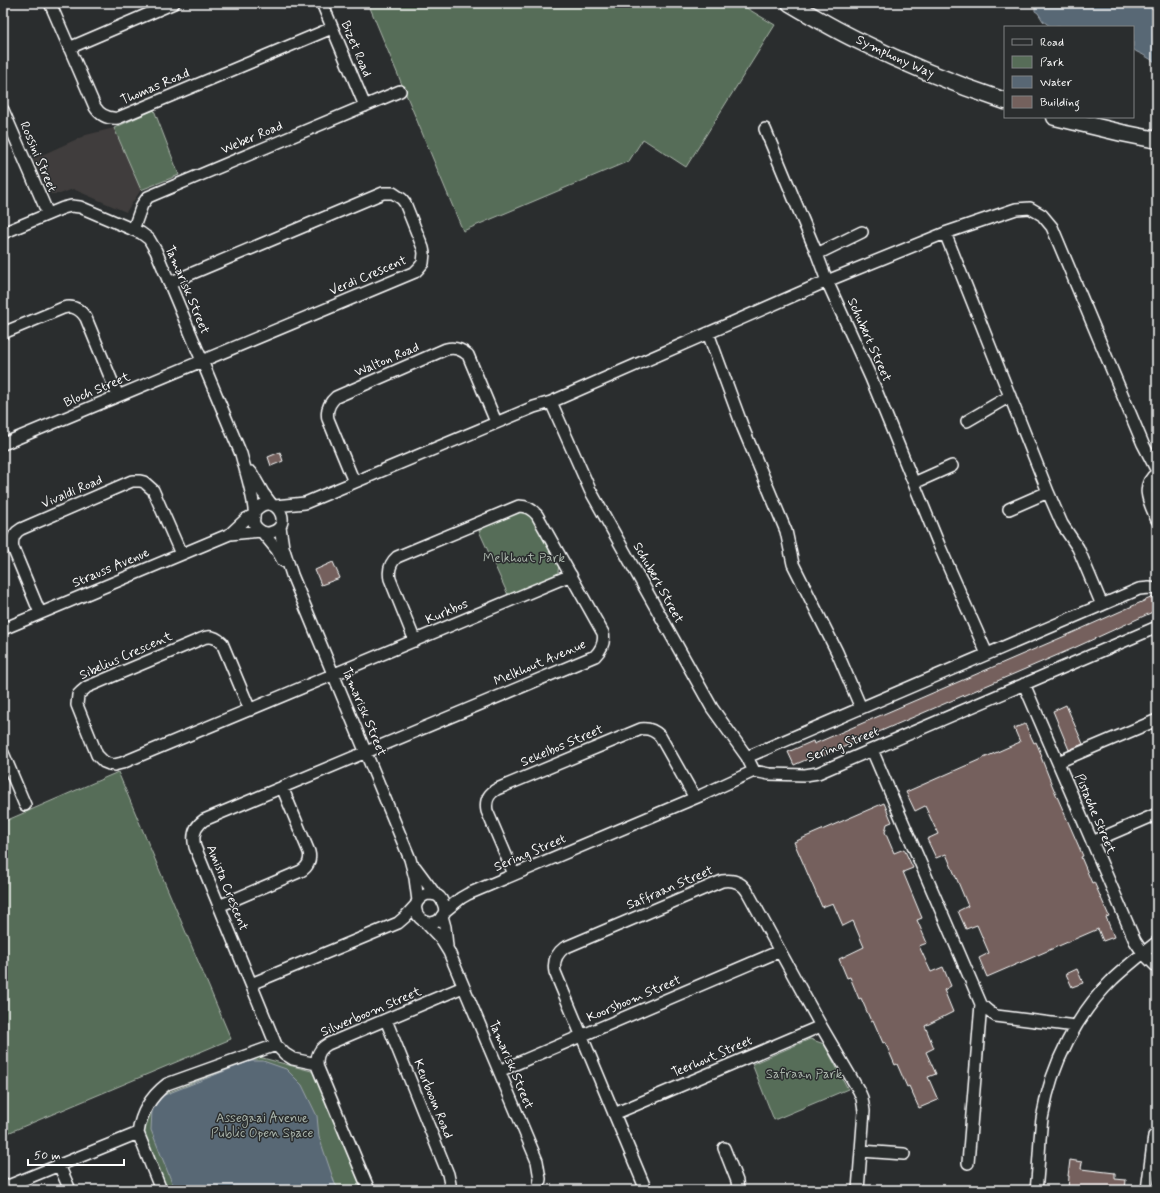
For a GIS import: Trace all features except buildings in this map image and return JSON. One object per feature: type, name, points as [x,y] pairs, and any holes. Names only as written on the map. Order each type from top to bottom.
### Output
[{"type":"main road","name":"Symphony Way","points":[[790,3],[843,33],[895,58],[938,77],[1004,101]]},
{"type":"main road","points":[[1059,118],[1122,134],[1157,140]]},
{"type":"street","name":"Thomas Road","points":[[50,3],[95,107],[101,114],[113,119],[332,28]]},
{"type":"street","points":[[69,48],[174,3]]},
{"type":"street","name":"Bizet Road","points":[[322,3],[365,106]]},
{"type":"street","name":"Weber Road","points":[[133,230],[142,204],[148,197],[400,91]]},
{"type":"street","name":"Rossini Street","points":[[3,110],[48,214]]},
{"type":"street","name":"Schubert Street","points":[[765,129],[827,281],[860,353],[965,605],[987,654]]},
{"type":"street","name":"Verdi Crescent","points":[[169,283],[383,193],[398,196],[405,203],[424,253],[423,263],[418,269],[202,361]]},
{"type":"street","name":"Tamarisk Street","points":[[3,233],[48,214],[67,207],[76,206],[133,230],[145,236],[153,244],[241,454],[257,483],[274,505]]},
{"type":"street","points":[[305,503],[262,505],[254,513],[254,524],[256,528],[262,532],[270,533],[276,531],[305,503],[354,482],[534,406],[551,402],[827,281],[945,233],[1016,208],[1030,208],[1042,215],[1052,227],[1143,444],[1157,472],[1151,479],[1147,489],[1148,500],[1157,520]]},
{"type":"street","points":[[817,254],[862,232]]},
{"type":"street","points":[[945,233],[1048,492],[1062,524],[1078,548],[1102,605]]},
{"type":"street","points":[[3,333],[63,308],[76,308],[80,310],[86,318],[118,396]]},
{"type":"street","points":[[708,333],[743,428],[786,531],[793,564],[837,652],[861,708]]},
{"type":"street","name":"Walton Road","points":[[354,482],[328,419],[327,410],[331,400],[446,349],[460,349],[468,355],[496,422]]},
{"type":"street","name":"Bloch Street","points":[[3,444],[202,361]]},
{"type":"street","points":[[967,421],[1010,396]]},
{"type":"street","name":"Schubert Street","points":[[551,402],[590,490],[712,708],[747,757],[754,771]]},
{"type":"street","name":"Tamarisk Street","points":[[241,454],[250,486],[254,513]]},
{"type":"street","points":[[914,483],[952,466]]},
{"type":"street","name":"Vivaldi Road","points":[[40,613],[13,548],[12,540],[15,533],[21,529],[132,481],[144,482],[151,487],[181,554]]},
{"type":"street","points":[[1009,509],[1048,492]]},
{"type":"street","points":[[274,505],[281,513],[281,525]]},
{"type":"street","name":"Melkhout Avenue","points":[[365,752],[595,656],[601,650],[604,642],[603,633],[537,515],[532,510],[524,506],[515,507],[393,560],[390,564],[390,579],[415,641]]},
{"type":"street","name":"Strauss Avenue","points":[[230,534],[254,513]]},
{"type":"street","name":"Tamarisk Street","points":[[281,525],[283,547],[292,575],[410,860],[415,878],[417,903]]},
{"type":"street","name":"Tamarisk Street","points":[[262,532],[277,550],[292,575]]},
{"type":"street","name":"Strauss Avenue","points":[[3,629],[230,534],[262,532]]},
{"type":"street","name":"Kurkbos","points":[[333,675],[571,575]]},
{"type":"street","points":[[747,757],[1102,605],[1144,588],[1157,589]]},
{"type":"street","name":"Sering Street","points":[[443,914],[457,901],[468,894],[695,798],[754,771],[769,774],[805,775],[818,773],[1157,627]]},
{"type":"street","name":"Sibelius Crescent","points":[[250,710],[222,643],[209,637],[87,687],[81,692],[77,700],[79,710],[97,755],[104,762],[114,765],[122,763],[250,710],[333,675]]},
{"type":"street","name":"Pistache Street","points":[[1024,684],[1135,941],[1143,953],[1157,967]]},
{"type":"street","points":[[1058,762],[1157,720]]},
{"type":"street","name":"Sekelbos Street","points":[[514,874],[486,806],[488,798],[493,791],[497,789],[641,729],[646,729],[656,732],[660,736],[695,798]]},
{"type":"street","points":[[872,750],[981,1004],[987,1011],[996,1016],[1075,1026]]},
{"type":"street","name":"Amista Crescent","points":[[276,1045],[195,847],[193,836],[196,827],[204,820],[365,752]]},
{"type":"street","points":[[3,753],[6,770],[25,805]]},
{"type":"street","points":[[219,906],[301,871],[309,863],[309,852],[282,787]]},
{"type":"street","points":[[1092,842],[1157,814]]},
{"type":"street","name":"Tamarisk Street","points":[[410,860],[436,895]]},
{"type":"street","name":"Saffraan Street","points":[[646,1190],[555,972],[554,963],[558,954],[564,948],[722,881],[732,880],[741,884],[747,891],[862,1098],[864,1111],[858,1190]]},
{"type":"street","points":[[251,984],[398,923],[422,897],[427,894],[436,895],[442,902],[443,914],[436,922],[424,921],[398,923]]},
{"type":"street","name":"Sering Street","points":[[436,895],[460,896],[468,894]]},
{"type":"street","points":[[417,903],[416,911],[418,916],[424,921]]},
{"type":"street","name":"Tamarisk Street","points":[[443,914],[449,952]]},
{"type":"street","name":"Tamarisk Street","points":[[424,921],[441,939],[449,952],[537,1161],[540,1179],[538,1190]]},
{"type":"street","points":[[1036,1190],[1042,1115],[1048,1091],[1062,1054],[1075,1026],[1094,1000],[1112,980],[1130,963],[1157,942]]},
{"type":"street","name":"Koorsboom Street","points":[[499,1071],[780,951]]},
{"type":"street","name":"Silwerboom Street","points":[[317,1064],[318,1055],[323,1047],[328,1044],[463,987]]},
{"type":"street","points":[[968,1164],[981,1004]]},
{"type":"street","name":"Keurboom Road","points":[[386,1020],[448,1174],[450,1184],[449,1190]]},
{"type":"street","name":"Teerhout Street","points":[[614,1114],[821,1026]]},
{"type":"street","points":[[161,1190],[138,1133],[139,1124],[146,1106],[159,1090],[167,1084],[276,1045],[285,1054],[293,1059],[317,1064],[369,1190]]},
{"type":"street","points":[[3,1188],[138,1133]]},
{"type":"street","points":[[1148,1190],[1154,1136]]},
{"type":"street","points":[[724,1148],[737,1181],[738,1190]]},
{"type":"street","points":[[861,1150],[904,1154]]},
{"type":"street","points":[[59,1165],[70,1190]]},
{"type":"shaded area","points":[[114,128],[141,190],[126,212],[73,189],[60,194],[49,194],[33,159],[86,135]]},
{"type":"green space","points":[[368,3],[738,3],[775,25],[686,167],[643,139],[629,161],[463,231]]},
{"type":"green space","points":[[154,110],[179,175],[141,190],[114,128]]},
{"type":"green space","name":"Melkhout Park","points":[[521,510],[533,516],[559,564],[558,572],[556,576],[509,597],[479,531],[491,522]]},
{"type":"green space","points":[[118,772],[231,1039],[3,1135],[3,822]]},
{"type":"green space","name":"Safraan Park","points":[[810,1039],[824,1044],[848,1089],[774,1120],[752,1064]]},
{"type":"green space","name":"Assegaai Avenue Public Open Space","points":[[259,1057],[315,1072],[365,1190],[164,1190],[141,1135],[149,1111],[161,1095]]},
{"type":"water","points":[[1035,3],[1146,3],[1157,11],[1157,62],[1134,50],[1134,26],[1050,26],[1043,21],[1035,11]]},
{"type":"water","name":"Assegaai Avenue Public Open Space","points":[[250,1061],[263,1061],[286,1069],[302,1085],[317,1116],[319,1137],[335,1184],[340,1190],[175,1190],[151,1130],[152,1110],[162,1096]]}]
